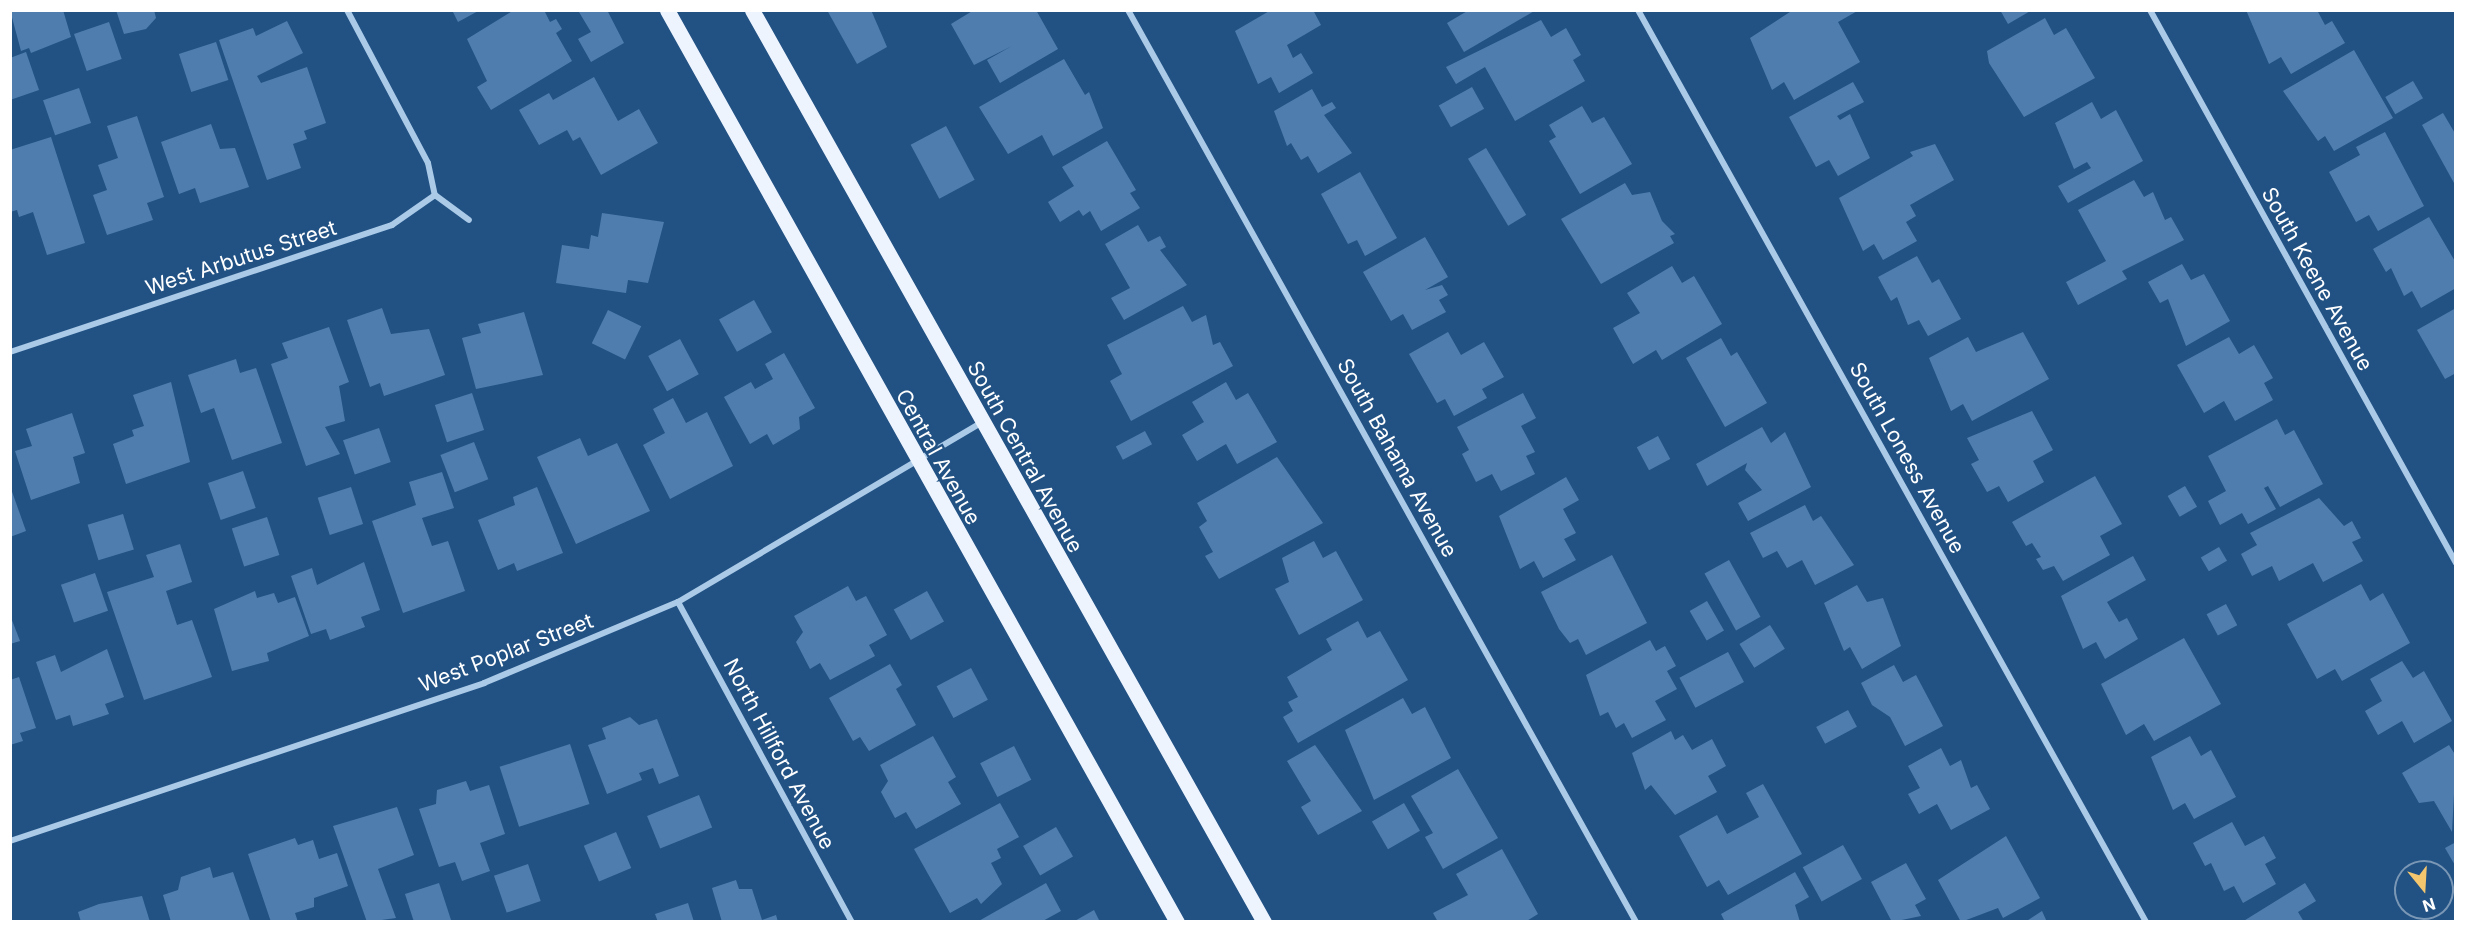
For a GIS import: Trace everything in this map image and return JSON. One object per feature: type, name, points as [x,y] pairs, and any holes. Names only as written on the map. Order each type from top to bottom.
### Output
[{"type":"main road","name":"Central Avenue","points":[[667,10],[916,462],[1177,921]]},
{"type":"main road","name":"South Central Avenue","points":[[752,10],[981,423],[1264,921]]},
{"type":"street","points":[[347,10],[428,163],[435,195],[469,220]]},
{"type":"street","name":"South Bahama Avenue","points":[[1128,10],[1636,921]]},
{"type":"street","name":"South Loness Avenue","points":[[1638,10],[2146,921]]},
{"type":"street","name":"South Keene Avenue","points":[[2150,10],[2456,562]]},
{"type":"street","name":"West Arbutus Street","points":[[10,352],[392,225],[435,195]]},
{"type":"street","name":"West Poplar Street","points":[[10,841],[484,683],[678,602],[981,423]]},
{"type":"street","name":"North Hillford Avenue","points":[[678,602],[852,921]]},
{"type":"building","points":[[10,10],[63,10],[71,37],[31,53],[29,48],[21,51]]},
{"type":"building","points":[[116,10],[154,10],[156,18],[146,29],[124,34]]},
{"type":"building","points":[[452,10],[480,10],[458,22]]},
{"type":"building","points":[[514,10],[544,10],[550,22],[556,19],[562,29],[556,33],[572,61],[491,110],[477,87],[487,81],[467,39]]},
{"type":"building","points":[[607,10],[624,43],[591,62],[578,39],[591,32],[579,12]]},
{"type":"building","points":[[827,10],[871,10],[887,47],[857,64]]},
{"type":"building","points":[[974,10],[1036,10],[1058,49],[1000,83],[987,60],[1012,46],[974,65],[951,24]]},
{"type":"building","points":[[1271,10],[1313,10],[1321,25],[1287,45],[1293,58],[1301,53],[1313,73],[1279,93],[1271,77],[1258,84],[1235,31]]},
{"type":"building","points":[[1469,10],[1536,10],[1464,52],[1447,23]]},
{"type":"building","points":[[1793,10],[1859,10],[1838,22],[1860,62],[1794,100],[1784,82],[1772,90],[1750,38]]},
{"type":"building","points":[[2000,10],[2032,10],[2008,24]]},
{"type":"building","points":[[2246,10],[2317,10],[2325,25],[2332,21],[2345,43],[2291,74],[2281,57],[2269,64]]},
{"type":"building","points":[[2045,18],[2054,35],[2066,28],[2095,78],[2024,117],[1989,63],[1987,51]]},
{"type":"building","points":[[1541,20],[1551,37],[1566,28],[1581,55],[1573,60],[1585,81],[1515,121],[1485,67],[1456,84],[1446,67]]},
{"type":"building","points":[[287,21],[303,53],[257,76],[261,83],[307,67],[326,123],[304,131],[307,139],[293,144],[301,168],[267,180],[219,40],[253,28],[256,36]]},
{"type":"building","points":[[109,22],[122,59],[87,71],[74,34]]},
{"type":"building","points":[[216,42],[228,80],[191,92],[179,54]]},
{"type":"building","points":[[2354,50],[2393,118],[2334,151],[2325,136],[2318,141],[2283,91]]},
{"type":"building","points":[[26,52],[39,90],[10,100],[10,58]]},
{"type":"building","points":[[1064,59],[1085,95],[1089,92],[1103,128],[1053,156],[1042,135],[1008,154],[979,107]]},
{"type":"building","points":[[594,77],[618,121],[639,109],[658,143],[601,175],[580,137],[573,141],[567,130],[539,145],[519,110],[549,93],[553,100]]},
{"type":"building","points":[[2413,81],[2423,98],[2395,114],[2385,97]]},
{"type":"building","points":[[1853,82],[1864,102],[1837,116],[1840,120],[1850,114],[1870,158],[1838,176],[1829,160],[1816,167],[1789,117]]},
{"type":"building","points":[[1472,87],[1484,109],[1451,127],[1439,105]]},
{"type":"building","points":[[79,88],[91,123],[55,135],[43,100]]},
{"type":"building","points":[[1312,89],[1322,107],[1332,102],[1336,108],[1324,115],[1352,153],[1318,173],[1308,156],[1301,160],[1291,143],[1287,146],[1274,111]]},
{"type":"building","points":[[2092,102],[2101,119],[2116,110],[2143,161],[2068,203],[2058,186],[2091,168],[2087,162],[2074,169],[2055,123]]},
{"type":"building","points":[[1582,106],[1592,123],[1604,117],[1632,164],[1580,194],[1549,141],[1556,137],[1549,125]]},
{"type":"building","points":[[2443,113],[2456,135],[2454,183],[2422,125]]},
{"type":"building","points":[[137,116],[164,197],[147,203],[153,220],[107,235],[93,195],[107,190],[98,165],[118,158],[107,126]]},
{"type":"building","points":[[211,124],[220,149],[235,148],[249,187],[200,203],[195,188],[179,194],[161,142]]},
{"type":"building","points":[[946,126],[975,180],[939,199],[911,145]]},
{"type":"building","points":[[2385,132],[2424,206],[2378,231],[2369,215],[2356,222],[2329,172],[2360,155],[2356,147]]},
{"type":"building","points":[[51,137],[85,243],[47,255],[33,212],[19,217],[17,210],[10,212],[10,150]]},
{"type":"building","points":[[1107,141],[1136,190],[1130,193],[1140,208],[1101,231],[1090,211],[1083,216],[1079,210],[1060,222],[1048,202],[1074,186],[1062,167]]},
{"type":"building","points":[[1935,144],[1954,180],[1910,205],[1916,216],[1906,222],[1917,241],[1883,260],[1874,244],[1863,251],[1839,198],[1913,156],[1910,152]]},
{"type":"building","points":[[1486,148],[1526,215],[1508,226],[1468,159]]},
{"type":"building","points":[[1360,172],[1397,238],[1365,256],[1357,240],[1348,244],[1321,194]]},
{"type":"building","points":[[2134,180],[2144,197],[2153,192],[2165,220],[2171,217],[2184,240],[2122,271],[2127,279],[2078,305],[2066,282],[2106,261],[2078,210]]},
{"type":"building","points":[[1625,183],[1632,195],[1650,192],[1662,221],[1675,234],[1670,236],[1674,243],[1601,284],[1561,219]]},
{"type":"building","points":[[602,213],[664,222],[648,283],[628,280],[626,293],[556,283],[562,245],[589,249],[591,235],[598,237]]},
{"type":"building","points":[[2429,217],[2456,263],[2456,288],[2421,308],[2412,291],[2404,296],[2391,268],[2386,272],[2373,249]]},
{"type":"building","points":[[1138,225],[1148,242],[1160,236],[1166,247],[1160,250],[1187,285],[1124,320],[1111,298],[1130,288],[1105,244]]},
{"type":"building","points":[[1425,237],[1448,277],[1425,290],[1442,285],[1448,295],[1439,300],[1446,312],[1412,330],[1403,314],[1391,321],[1363,272]]},
{"type":"building","points":[[1917,256],[1932,283],[1939,279],[1961,319],[1928,336],[1919,320],[1908,325],[1897,297],[1891,301],[1878,277]]},
{"type":"building","points":[[2182,264],[2191,280],[2204,274],[2230,321],[2186,346],[2168,299],[2160,303],[2148,282]]},
{"type":"building","points":[[1672,266],[1682,283],[1694,276],[1722,324],[1662,360],[1656,350],[1633,364],[1613,328],[1640,313],[1627,293]]},
{"type":"building","points":[[754,300],[772,332],[737,352],[719,319]]},
{"type":"building","points":[[1183,306],[1192,322],[1206,315],[1213,345],[1220,342],[1233,366],[1131,421],[1110,381],[1122,374],[1107,345]]},
{"type":"building","points":[[382,308],[391,334],[429,329],[445,375],[384,396],[380,383],[370,387],[347,320]]},
{"type":"building","points":[[2456,308],[2456,373],[2445,379],[2417,330]]},
{"type":"building","points":[[608,310],[641,326],[625,359],[592,343]]},
{"type":"building","points":[[524,312],[543,375],[476,389],[462,338],[481,333],[478,324]]},
{"type":"building","points":[[329,327],[349,382],[339,386],[345,421],[325,427],[340,454],[306,466],[271,364],[288,358],[282,343]]},
{"type":"building","points":[[1448,332],[1461,355],[1484,342],[1504,377],[1482,389],[1487,398],[1454,416],[1445,399],[1437,403],[1409,354]]},
{"type":"building","points":[[2023,332],[2049,379],[1972,421],[1963,404],[1951,411],[1929,358],[1968,337],[1976,352]]},
{"type":"building","points":[[2229,337],[2239,354],[2254,345],[2273,378],[2264,383],[2273,400],[2235,421],[2224,401],[2204,413],[2177,365]]},
{"type":"building","points":[[1721,338],[1731,356],[1737,352],[1767,403],[1725,427],[1686,358]]},
{"type":"building","points":[[680,339],[699,374],[667,391],[648,356]]},
{"type":"building","points":[[784,353],[815,408],[799,417],[800,429],[773,445],[767,434],[750,444],[724,397],[751,382],[755,389],[773,379],[765,364]]},
{"type":"building","points":[[236,359],[240,373],[256,368],[282,443],[232,460],[214,408],[201,413],[188,375]]},
{"type":"building","points":[[171,382],[190,462],[126,484],[113,444],[134,436],[132,430],[144,426],[133,395]]},
{"type":"building","points":[[1226,382],[1236,400],[1248,393],[1277,442],[1237,464],[1226,444],[1197,461],[1182,435],[1204,422],[1192,402]]},
{"type":"building","points":[[472,393],[484,430],[447,442],[435,405]]},
{"type":"building","points":[[1523,393],[1536,418],[1521,426],[1535,452],[1526,456],[1535,474],[1501,491],[1492,474],[1476,482],[1462,454],[1469,450],[1457,427]]},
{"type":"building","points":[[673,398],[686,423],[707,412],[733,466],[670,499],[643,445],[665,433],[653,409]]},
{"type":"building","points":[[2032,411],[2053,450],[2033,461],[2044,482],[2008,502],[1999,486],[1987,492],[1971,464],[1979,460],[1967,438]]},
{"type":"building","points":[[72,413],[85,453],[73,457],[80,483],[31,500],[15,451],[32,446],[26,429]]},
{"type":"building","points":[[2277,419],[2285,435],[2294,430],[2323,484],[2280,507],[2268,486],[2264,488],[2276,509],[2248,524],[2242,513],[2220,525],[2208,501],[2226,491],[2208,456]]},
{"type":"building","points":[[1762,427],[1771,443],[1785,432],[1811,487],[1748,521],[1738,503],[1762,490],[1745,470],[1747,463],[1707,486],[1696,464]]},
{"type":"building","points":[[379,428],[391,462],[355,474],[343,440]]},
{"type":"building","points":[[1145,431],[1152,444],[1123,460],[1116,446]]},
{"type":"building","points":[[1658,436],[1670,459],[1649,470],[1637,447]]},
{"type":"building","points":[[580,438],[588,456],[617,443],[650,511],[576,544],[537,457]]},
{"type":"building","points":[[474,442],[488,479],[455,492],[440,455]]},
{"type":"building","points":[[1277,457],[1323,523],[1219,579],[1205,556],[1213,552],[1199,527],[1207,521],[1197,503]]},
{"type":"building","points":[[243,471],[256,508],[221,520],[208,483]]},
{"type":"building","points":[[442,472],[454,508],[422,518],[432,546],[448,541],[465,591],[403,613],[372,521],[416,505],[409,482]]},
{"type":"building","points":[[2095,476],[2122,524],[2100,536],[2110,555],[2063,581],[2054,566],[2043,570],[2036,559],[2041,557],[2032,543],[2026,546],[2012,522]]},
{"type":"building","points":[[1566,477],[1579,500],[1563,509],[1576,533],[1564,539],[1576,560],[1543,578],[1534,561],[1520,569],[1499,516]]},
{"type":"building","points":[[10,486],[26,531],[10,537]]},
{"type":"building","points":[[2185,486],[2197,507],[2180,517],[2168,496]]},
{"type":"building","points":[[351,487],[363,524],[330,535],[318,498]]},
{"type":"building","points":[[537,487],[563,553],[517,571],[514,563],[498,570],[478,520],[515,505],[513,497]]},
{"type":"building","points":[[2319,498],[2344,526],[2352,521],[2361,538],[2352,542],[2363,561],[2323,582],[2313,563],[2279,581],[2272,566],[2252,576],[2241,554],[2257,545],[2250,533]]},
{"type":"building","points":[[1805,505],[1813,521],[1821,516],[1854,565],[1815,585],[1802,560],[1787,568],[1777,551],[1763,558],[1750,533]]},
{"type":"building","points":[[123,514],[134,549],[98,560],[88,525]]},
{"type":"building","points":[[267,517],[279,555],[244,566],[232,528]]},
{"type":"building","points":[[1314,541],[1323,558],[1336,551],[1363,600],[1299,635],[1275,589],[1289,582],[1282,558]]},
{"type":"building","points":[[180,544],[192,582],[166,591],[177,625],[192,620],[212,677],[144,700],[107,592],[154,577],[146,555]]},
{"type":"building","points":[[2219,547],[2227,561],[2209,571],[2201,558]]},
{"type":"building","points":[[1612,555],[1647,623],[1586,655],[1578,639],[1570,643],[1559,629],[1541,592]]},
{"type":"building","points":[[2133,556],[2146,580],[2107,602],[2119,622],[2127,618],[2138,639],[2105,659],[2096,642],[2083,649],[2061,596]]},
{"type":"building","points":[[1729,560],[1761,617],[1736,630],[1705,574]]},
{"type":"building","points":[[364,562],[380,610],[361,617],[365,627],[330,640],[326,629],[311,634],[291,576],[312,568],[317,585]]},
{"type":"building","points":[[95,573],[108,611],[74,623],[61,585]]},
{"type":"building","points":[[2361,584],[2370,601],[2383,593],[2410,643],[2342,681],[2335,669],[2317,679],[2287,624]]},
{"type":"building","points":[[1857,585],[1867,602],[1883,598],[1901,646],[1862,669],[1850,647],[1844,651],[1824,603]]},
{"type":"building","points":[[848,586],[856,601],[866,596],[887,635],[869,645],[875,656],[830,680],[820,663],[810,669],[796,642],[803,632],[794,616]]},
{"type":"building","points":[[255,591],[257,598],[274,593],[278,603],[295,597],[309,636],[267,653],[269,661],[232,671],[214,609]]},
{"type":"building","points":[[927,591],[944,622],[911,640],[894,609]]},
{"type":"building","points":[[1707,601],[1724,630],[1707,640],[1690,611]]},
{"type":"building","points":[[2226,604],[2237,625],[2218,636],[2207,614]]},
{"type":"building","points":[[10,615],[20,641],[10,644]]},
{"type":"building","points":[[1358,621],[1367,638],[1380,631],[1408,680],[1298,743],[1283,717],[1293,711],[1288,702],[1298,697],[1287,677],[1332,650],[1326,639]]},
{"type":"building","points":[[1770,625],[1785,649],[1754,668],[1739,644]]},
{"type":"building","points":[[2184,638],[2221,704],[2154,741],[2144,724],[2126,735],[2101,684]]},
{"type":"building","points":[[1650,640],[1656,651],[1665,646],[1676,666],[1667,671],[1677,689],[1655,701],[1666,720],[1632,738],[1624,723],[1616,728],[1608,712],[1600,716],[1586,675]]},
{"type":"building","points":[[107,649],[124,697],[105,704],[109,714],[73,726],[70,715],[56,720],[36,662],[55,655],[61,672]]},
{"type":"building","points":[[1728,652],[1744,682],[1695,708],[1679,678]]},
{"type":"building","points":[[2402,661],[2413,678],[2424,671],[2452,721],[2414,743],[2402,721],[2378,735],[2365,711],[2382,701],[2370,679]]},
{"type":"building","points":[[890,664],[902,685],[896,689],[916,725],[869,751],[860,737],[853,741],[829,698]]},
{"type":"building","points":[[1894,665],[1903,682],[1916,675],[1943,726],[1905,746],[1890,717],[1872,705],[1861,683]]},
{"type":"building","points":[[971,668],[988,700],[953,718],[937,686]]},
{"type":"building","points":[[19,677],[36,728],[20,733],[23,741],[10,745],[10,680]]},
{"type":"building","points":[[1403,698],[1412,714],[1425,707],[1451,758],[1374,800],[1345,730]]},
{"type":"building","points":[[1848,710],[1857,727],[1825,744],[1816,727]]},
{"type":"building","points":[[630,717],[639,725],[657,719],[679,776],[659,784],[653,768],[639,773],[642,780],[607,794],[588,745],[606,739],[602,728]]},
{"type":"building","points":[[1671,731],[1675,740],[1683,735],[1692,750],[1712,739],[1726,766],[1708,776],[1717,792],[1675,815],[1651,785],[1645,790],[1632,753]]},
{"type":"building","points":[[933,736],[956,777],[948,782],[961,804],[916,829],[906,812],[895,818],[881,792],[888,781],[880,765]]},
{"type":"building","points":[[2190,736],[2201,756],[2211,750],[2236,797],[2194,819],[2185,803],[2173,810],[2151,757]]},
{"type":"building","points":[[570,744],[589,804],[519,827],[500,767]]},
{"type":"building","points":[[1315,745],[1362,811],[1318,835],[1301,807],[1311,801],[1287,761]]},
{"type":"building","points":[[2449,745],[2456,756],[2452,832],[2434,801],[2419,803],[2402,773]]},
{"type":"building","points":[[1014,746],[1031,780],[997,797],[980,763]]},
{"type":"building","points":[[1941,748],[1950,766],[1961,760],[1971,788],[1977,785],[1990,809],[1951,830],[1937,804],[1919,814],[1908,794],[1920,788],[1908,766]]},
{"type":"building","points":[[1458,769],[1498,838],[1443,869],[1425,837],[1433,833],[1411,796]]},
{"type":"building","points":[[466,781],[470,791],[489,785],[505,834],[480,843],[490,871],[462,881],[455,862],[439,867],[419,809],[436,804],[437,790]]},
{"type":"building","points":[[1763,784],[1802,854],[1728,895],[1719,880],[1707,887],[1679,836],[1717,815],[1727,834],[1759,817],[1746,793]]},
{"type":"building","points":[[699,795],[712,827],[660,848],[647,816]]},
{"type":"building","points":[[1000,803],[1019,837],[997,849],[1001,858],[991,863],[1002,884],[981,904],[977,898],[950,913],[914,849]]},
{"type":"building","points":[[1404,803],[1420,831],[1388,849],[1372,822]]},
{"type":"building","points":[[397,807],[414,855],[378,869],[396,918],[367,922],[333,826]]},
{"type":"building","points":[[2232,822],[2245,846],[2264,836],[2276,858],[2265,864],[2276,884],[2243,903],[2234,886],[2224,891],[2211,863],[2205,866],[2193,843]]},
{"type":"building","points":[[1056,827],[1073,856],[1040,875],[1023,846]]},
{"type":"building","points":[[616,832],[631,868],[599,882],[584,846]]},
{"type":"building","points":[[2006,836],[2040,898],[2003,918],[1998,908],[1961,922],[1938,880]]},
{"type":"building","points":[[295,838],[298,845],[313,840],[319,859],[337,853],[348,886],[314,898],[314,907],[295,913],[298,922],[271,922],[248,854]]},
{"type":"building","points":[[2456,842],[2456,867],[2454,860],[2445,848]]},
{"type":"building","points":[[1843,845],[1862,879],[1822,901],[1803,867]]},
{"type":"building","points":[[1502,849],[1538,914],[1525,922],[1438,922],[1433,913],[1468,895],[1456,874]]},
{"type":"building","points":[[1906,863],[1926,899],[1915,905],[1921,916],[1892,922],[1871,882]]},
{"type":"building","points":[[528,864],[541,901],[507,913],[494,876]]},
{"type":"building","points":[[210,867],[213,878],[233,872],[250,921],[171,922],[163,895],[178,890],[181,877]]},
{"type":"building","points":[[1795,872],[1809,897],[1795,905],[1800,922],[1725,922],[1721,914]]},
{"type":"building","points":[[736,880],[739,889],[752,889],[762,920],[776,915],[778,922],[722,922],[712,888]]},
{"type":"building","points":[[439,883],[451,920],[414,922],[405,894]]},
{"type":"building","points":[[1046,883],[1061,911],[1041,922],[977,922]]},
{"type":"building","points":[[2305,883],[2316,901],[2298,912],[2304,922],[2242,922]]},
{"type":"building","points":[[142,896],[150,922],[81,922],[78,912],[99,904]]},
{"type":"building","points":[[688,903],[694,922],[658,922],[655,914]]},
{"type":"building","points":[[1094,910],[1100,922],[1073,922]]},
{"type":"building","points":[[2042,911],[2047,922],[2025,922]]}]
